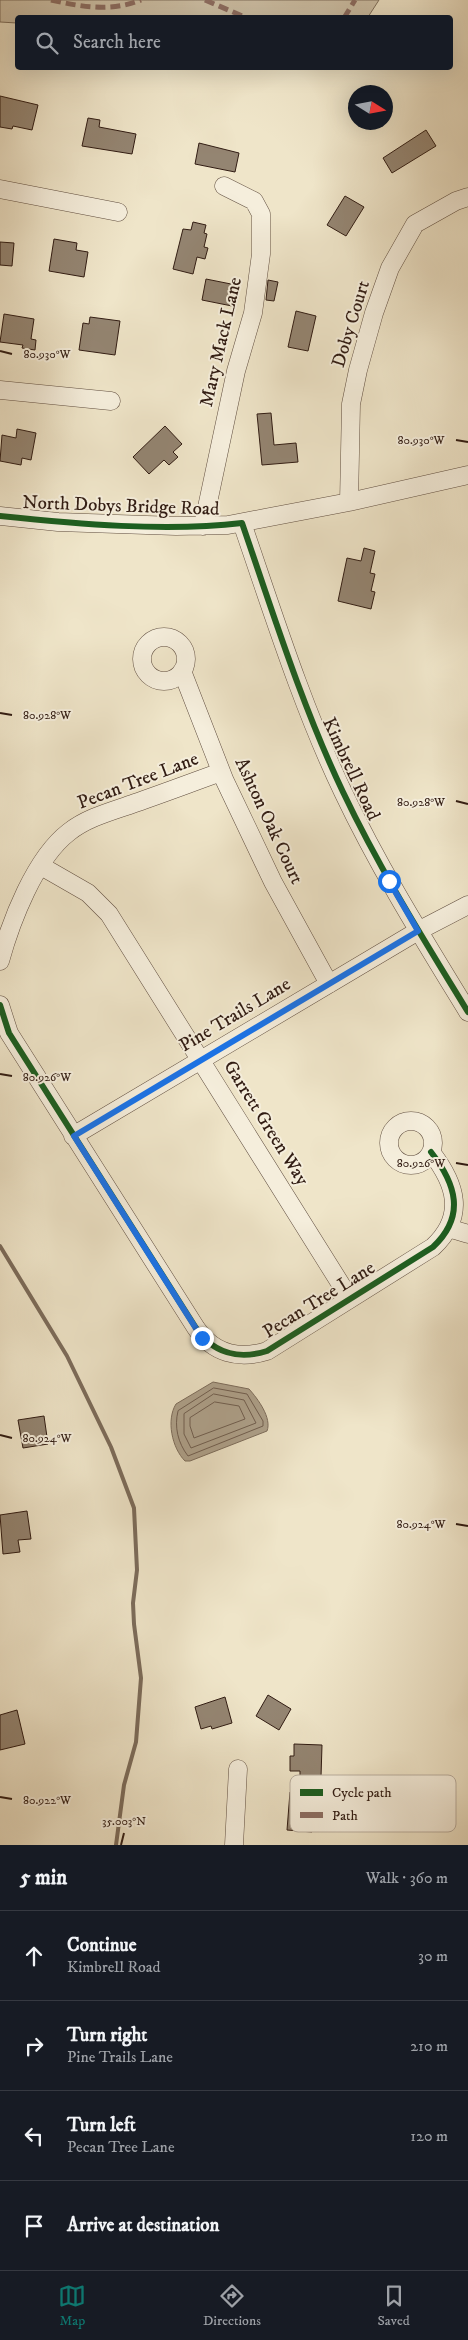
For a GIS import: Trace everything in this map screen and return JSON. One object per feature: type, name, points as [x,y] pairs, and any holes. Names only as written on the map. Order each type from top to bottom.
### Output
[{"type":"street","name":"Mary Mack Lane","points":[[203,526],[236,371],[253,313],[262,254],[261,214],[254,200],[224,186]]},
{"type":"street","points":[[0,189],[118,212]]},
{"type":"street","name":"Doby Court","points":[[349,502],[351,404],[371,322],[390,268],[415,224],[456,201],[468,197]]},
{"type":"street","points":[[0,390],[110,400]]},
{"type":"street","name":"North Dobys Bridge Road","points":[[0,516],[58,522],[203,526],[242,523],[349,502],[468,475]]},
{"type":"street","name":"Kimbrell Road","points":[[242,523],[317,733],[343,792],[418,931],[468,1012]]},
{"type":"street","name":"Ashton Oak Court","points":[[182,671],[221,772],[273,882],[329,984]]},
{"type":"street","name":"Pecan Tree Lane","points":[[0,961],[6,939],[24,896],[53,848],[68,833],[81,824],[221,772]]},
{"type":"street","name":"Garrett Green Way","points":[[41,866],[88,894],[105,909],[202,1060],[350,1299]]},
{"type":"street","name":"Pine Trails Lane","points":[[74,1136],[418,931],[468,905]]},
{"type":"street","name":"Pecan Tree Lane","points":[[0,1005],[9,1033],[202,1338],[217,1349],[244,1356],[267,1351],[433,1247],[448,1228],[461,1200],[446,1172],[431,1152]]},
{"type":"street","points":[[448,1228],[468,1234]]},
{"type":"street","points":[[234,1845],[238,1770]]},
{"type":"shaded area","points":[[0,0],[379,0],[369,15],[15,15],[15,23],[0,22]]},
{"type":"water","points":[[213,1382],[249,1389],[260,1403],[266,1415],[268,1420],[267,1431],[190,1461],[185,1461],[177,1449],[172,1434],[171,1418],[173,1411],[176,1404]]},
{"type":"building","points":[[0,96],[38,105],[32,130],[13,126],[12,129],[0,127]]},
{"type":"building","points":[[88,118],[100,120],[99,127],[136,134],[132,154],[82,146]]},
{"type":"building","points":[[426,130],[436,146],[392,173],[383,158]]},
{"type":"building","points":[[199,143],[239,153],[235,172],[195,164]]},
{"type":"building","points":[[345,196],[364,207],[346,236],[327,225]]},
{"type":"building","points":[[193,222],[206,225],[204,233],[207,234],[204,247],[208,248],[205,259],[197,257],[193,274],[173,269],[183,229],[191,230]]},
{"type":"building","points":[[54,239],[77,243],[76,250],[88,252],[84,277],[49,271]]},
{"type":"building","points":[[0,242],[14,243],[12,266],[0,265]]},
{"type":"building","points":[[206,279],[236,285],[232,306],[202,300]]},
{"type":"building","points":[[268,280],[278,282],[274,301],[266,300]]},
{"type":"building","points":[[296,311],[316,316],[308,351],[288,347]]},
{"type":"building","points":[[4,314],[34,319],[31,339],[36,340],[35,350],[22,348],[23,345],[0,342]]},
{"type":"building","points":[[90,317],[120,321],[115,355],[79,350],[83,323],[89,324]]},
{"type":"building","points":[[271,413],[274,445],[296,443],[298,462],[262,465],[257,414]]},
{"type":"building","points":[[165,426],[182,444],[173,452],[178,457],[169,465],[164,460],[149,474],[133,457]]},
{"type":"building","points":[[17,429],[36,433],[31,460],[22,458],[21,465],[0,461],[2,435],[16,438]]},
{"type":"building","points":[[364,548],[375,551],[370,573],[375,574],[371,591],[375,592],[371,609],[338,601],[347,558],[361,561]]},
{"type":"building","points":[[44,1416],[48,1444],[23,1448],[18,1420]]},
{"type":"building","points":[[27,1511],[31,1539],[18,1540],[20,1552],[3,1554],[0,1515]]},
{"type":"building","points":[[268,1695],[291,1709],[279,1730],[256,1716]]},
{"type":"building","points":[[225,1697],[232,1723],[212,1729],[211,1726],[201,1729],[195,1707]]},
{"type":"building","points":[[17,1710],[25,1744],[0,1750],[0,1715]]},
{"type":"building","points":[[294,1744],[322,1745],[321,1775],[300,1775],[300,1771],[290,1771],[290,1756],[294,1756]]},
{"type":"building","points":[[290,1792],[290,1830],[287,1830]]},
{"type":"waterway","points":[[0,1246],[67,1356],[111,1447],[134,1508],[137,1570],[133,1603],[141,1678],[136,1742],[124,1785],[116,1845]]},
{"type":"marked path","points":[[51,0],[96,7],[119,6],[141,0]]},
{"type":"marked path","points":[[205,0],[240,15]]},
{"type":"marked path","points":[[346,15],[355,0]]},
{"type":"cycle path","points":[[0,516],[59,522],[152,527],[213,526],[242,523],[301,693],[343,792],[387,876],[468,1012]]},
{"type":"cycle path","points":[[0,1005],[9,1033],[196,1328],[203,1337],[218,1349],[246,1355],[267,1351],[433,1247],[450,1224],[454,1200],[447,1176],[431,1152]]},
{"type":"route","points":[[202,1338],[74,1136],[418,931],[389,881]]}]
